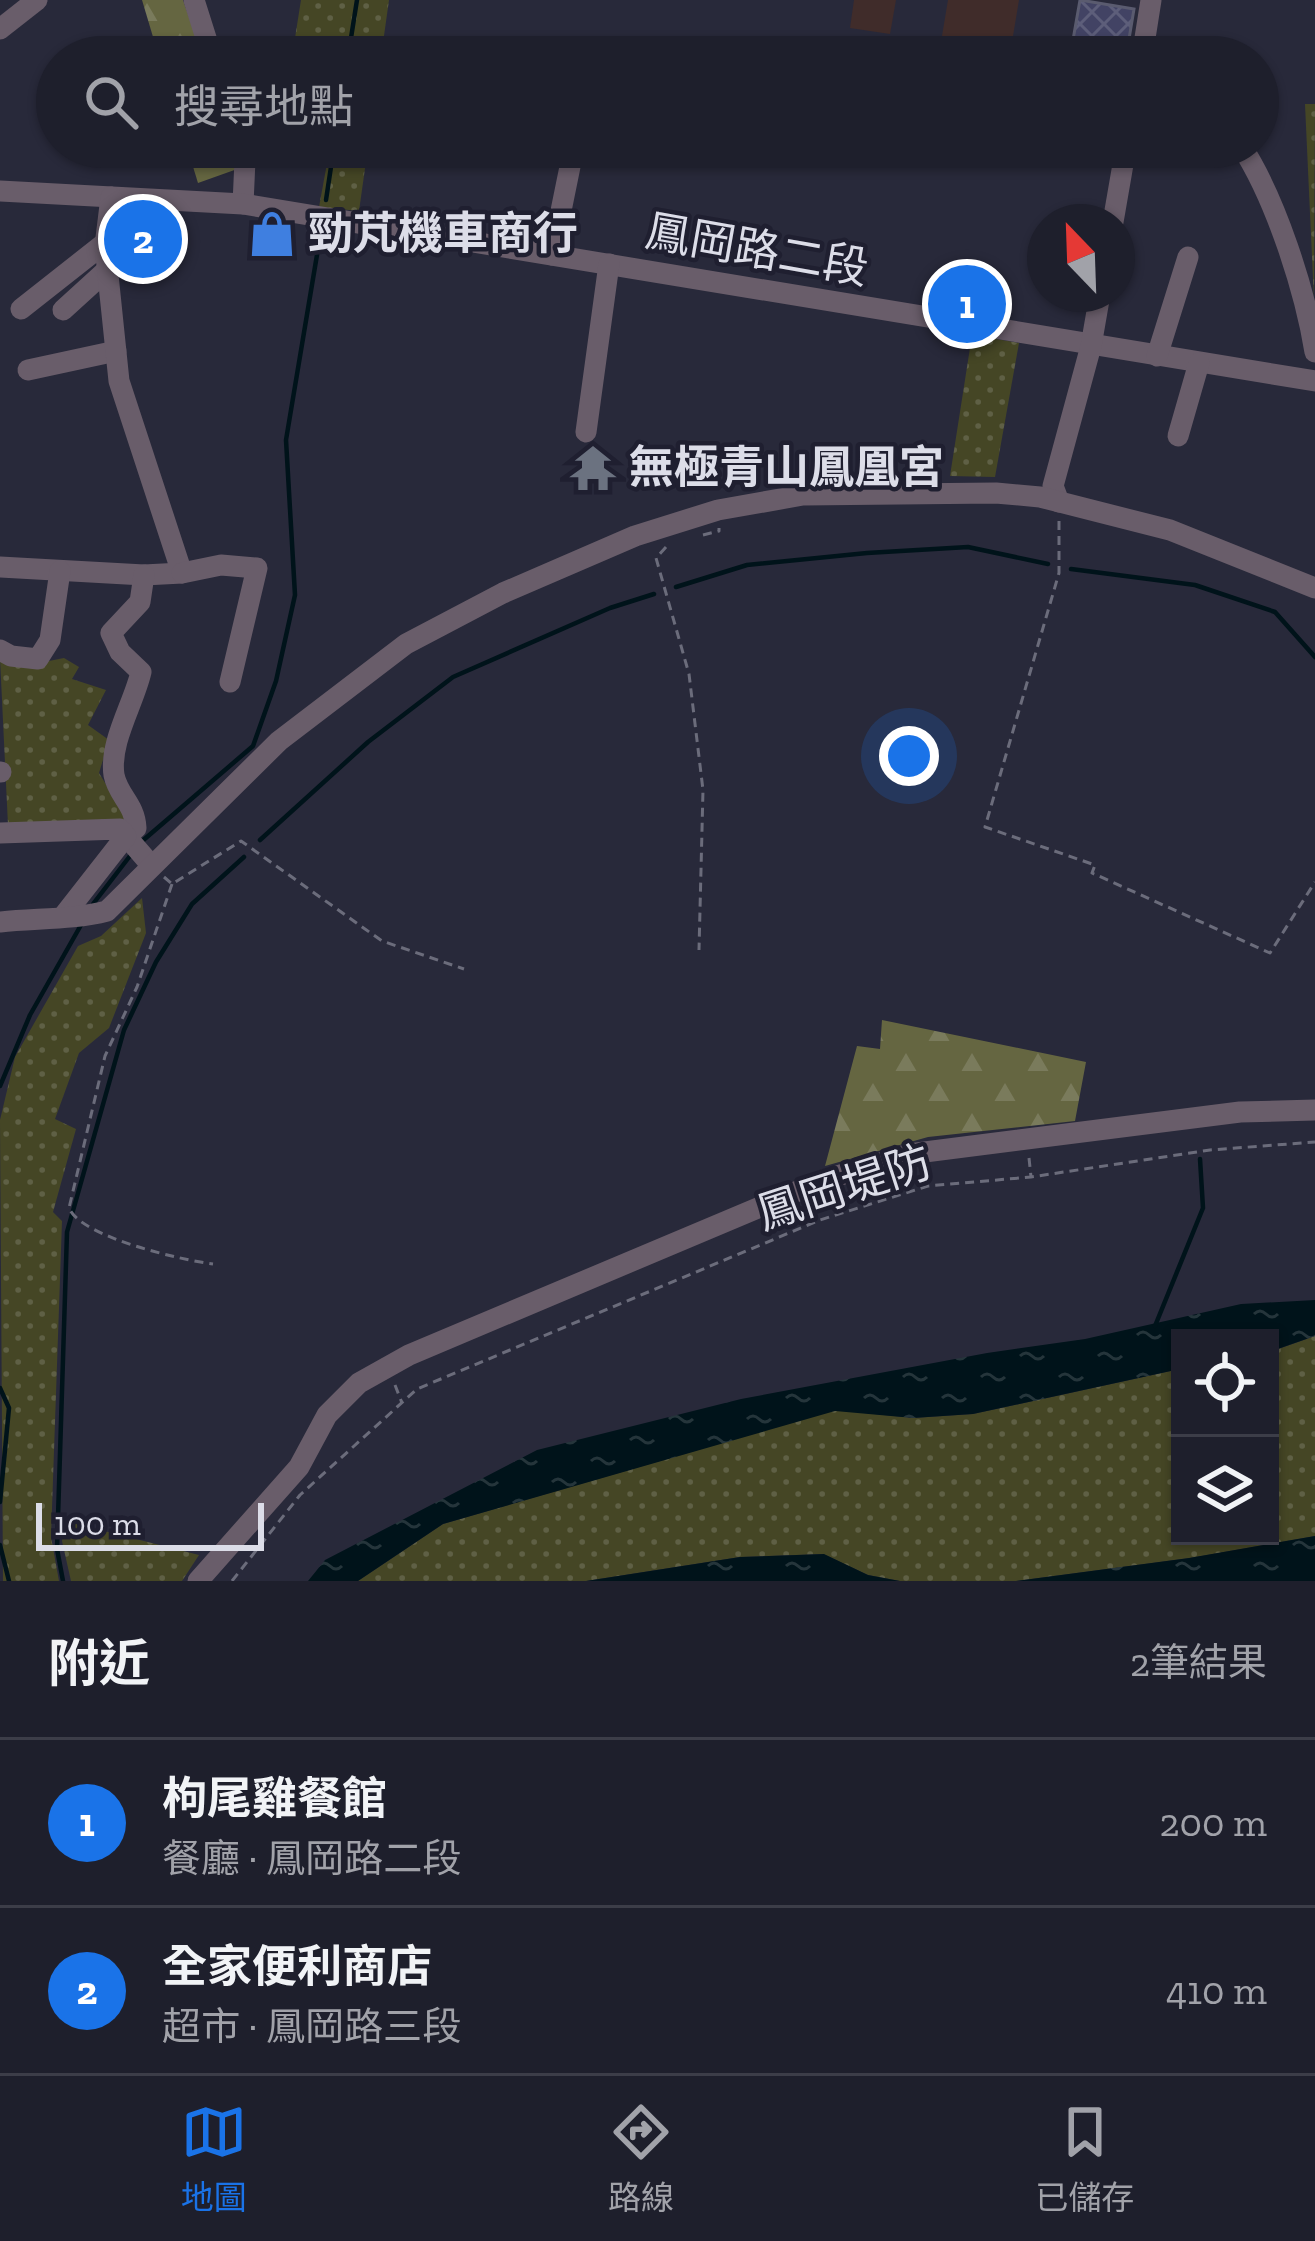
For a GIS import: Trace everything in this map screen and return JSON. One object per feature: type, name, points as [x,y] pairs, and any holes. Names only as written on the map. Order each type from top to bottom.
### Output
[{"type":"street","points":[[0,28],[37,0]]},
{"type":"street","points":[[194,0],[205,36]]},
{"type":"street","points":[[1148,36],[1151,0]]},
{"type":"street","points":[[243,204],[245,168]]},
{"type":"street","points":[[552,255],[570,168]]},
{"type":"street","points":[[1116,204],[1122,168]]},
{"type":"street","points":[[1252,168],[1276,221],[1310,321],[1315,352]]},
{"type":"street","name":"鳳岡路二段","points":[[0,191],[243,204],[1315,381]]},
{"type":"street","points":[[111,197],[106,242],[119,381],[182,573]]},
{"type":"street","points":[[21,309],[106,242]]},
{"type":"street","points":[[1157,356],[1188,257]]},
{"type":"street","points":[[586,432],[609,264]]},
{"type":"street","points":[[63,310],[108,269]]},
{"type":"street","points":[[1059,502],[1053,486],[1097,312]]},
{"type":"street","points":[[28,370],[116,351]]},
{"type":"street","points":[[1178,436],[1199,363]]},
{"type":"street","points":[[0,922],[65,914],[86,917],[107,911],[279,742],[406,644],[503,593],[613,545],[718,510],[803,494],[996,494],[1059,502],[1170,530],[1315,588]]},
{"type":"street","points":[[0,567],[144,575],[221,565],[257,568],[230,682]]},
{"type":"street","points":[[0,650],[38,659],[50,640],[60,571]]},
{"type":"street","points":[[65,914],[136,828],[132,804],[118,789],[113,770],[141,671],[120,652],[111,633],[140,602],[144,575]]},
{"type":"street","points":[[0,832],[120,829],[151,865]]},
{"type":"street","points":[[198,1581],[299,1467],[327,1415],[359,1383],[430,1346],[824,1180],[909,1154],[1240,1112],[1315,1110]]},
{"type":"path","points":[[1059,502],[1059,572],[985,827],[1094,865],[1092,873],[1270,953],[1315,882]]},
{"type":"path","points":[[702,535],[719,531],[718,510]]},
{"type":"path","points":[[669,544],[656,558],[689,674],[703,790],[699,950]]},
{"type":"path","points":[[213,1264],[188,1261],[81,1225],[69,1208],[105,1056],[137,987],[172,884],[241,841],[382,941],[464,969]]},
{"type":"path","points":[[151,865],[172,884]]},
{"type":"path","name":"鳳岡堤防","points":[[232,1581],[300,1495],[417,1389],[820,1220],[928,1186],[1031,1177],[1210,1150],[1315,1142]]},
{"type":"shaded area","points":[[854,0],[896,0],[890,34],[850,28]]},
{"type":"shaded area","points":[[948,0],[1019,0],[1013,36],[942,36]]},
{"type":"green space","points":[[142,0],[183,0],[196,36],[153,36]]},
{"type":"green space","points":[[301,0],[389,0],[384,36],[295,36]]},
{"type":"green space","points":[[1305,104],[1315,104],[1314,300]]},
{"type":"green space","points":[[193,168],[240,168],[198,183]]},
{"type":"green space","points":[[326,168],[365,168],[359,211],[319,207]]},
{"type":"green space","points":[[972,335],[1019,343],[995,477],[950,476]]},
{"type":"green space","points":[[0,658],[39,663],[64,658],[79,667],[72,679],[106,690],[88,725],[109,740],[99,773],[129,822],[8,825]]},
{"type":"green space","points":[[142,898],[146,933],[109,1028],[79,1053],[55,1119],[76,1129],[53,1212],[62,1221],[51,1537],[59,1581],[3,1581],[0,1120],[15,1057],[78,946],[101,936]]},
{"type":"green space","points":[[882,1020],[1086,1062],[1075,1121],[928,1137],[825,1166],[857,1046],[880,1049]]},
{"type":"green space","points":[[1315,1336],[1315,1536],[1279,1542],[1279,1437],[1279,1349]]},
{"type":"green space","points":[[1171,1371],[1171,1545],[1264,1545],[1016,1581],[900,1581],[868,1575],[823,1554],[740,1557],[586,1581],[358,1581],[443,1524],[835,1410],[913,1418],[973,1414]]},
{"type":"green space","points":[[65,1521],[199,1555],[182,1581],[71,1581],[62,1541]]},
{"type":"water","points":[[1315,1300],[1315,1336],[1279,1349],[1279,1329],[1171,1329],[1171,1371],[973,1414],[913,1418],[835,1411],[443,1524],[358,1581],[308,1581],[325,1560],[537,1450],[741,1399],[1085,1339],[1241,1304]]},
{"type":"water","points":[[1315,1536],[1315,1581],[1016,1581],[1279,1545]]},
{"type":"water","points":[[824,1554],[868,1575],[900,1581],[586,1581],[740,1557]]},
{"type":"building","points":[[1080,0],[1134,9],[1130,36],[1074,36]]},
{"type":"building","points":[[123,222],[166,223],[164,255],[121,254]]},
{"type":"waterway","points":[[351,36],[357,0]]},
{"type":"waterway","points":[[326,200],[331,168]]},
{"type":"waterway","points":[[140,843],[253,746],[276,681],[295,595],[286,440],[321,231]]},
{"type":"waterway","points":[[676,587],[747,565],[867,553],[968,547],[1048,564]]},
{"type":"waterway","points":[[1071,569],[1195,585],[1275,612],[1315,657]]},
{"type":"waterway","points":[[260,840],[368,742],[453,677],[610,608],[654,594]]},
{"type":"waterway","points":[[93,904],[133,852]]},
{"type":"waterway","points":[[63,1581],[57,1549],[67,1232],[124,1030],[156,962],[192,904],[244,857]]},
{"type":"waterway","points":[[0,1086],[30,1015],[81,925]]},
{"type":"waterway","points":[[1155,1326],[1203,1208],[1200,1159]]},
{"type":"waterway","points":[[0,1388],[9,1408],[0,1502]]},
{"type":"waterway","points":[[0,1545],[9,1581]]},
{"type":"place","name":"勁芃機車商行","points":[[272,234]]},
{"type":"place","name":"全家便利商店","points":[[143,239]]},
{"type":"place","name":"枸尾雞餐館","points":[[967,304]]},
{"type":"place","name":"無極青山鳳凰宮","points":[[593,468]]}]
